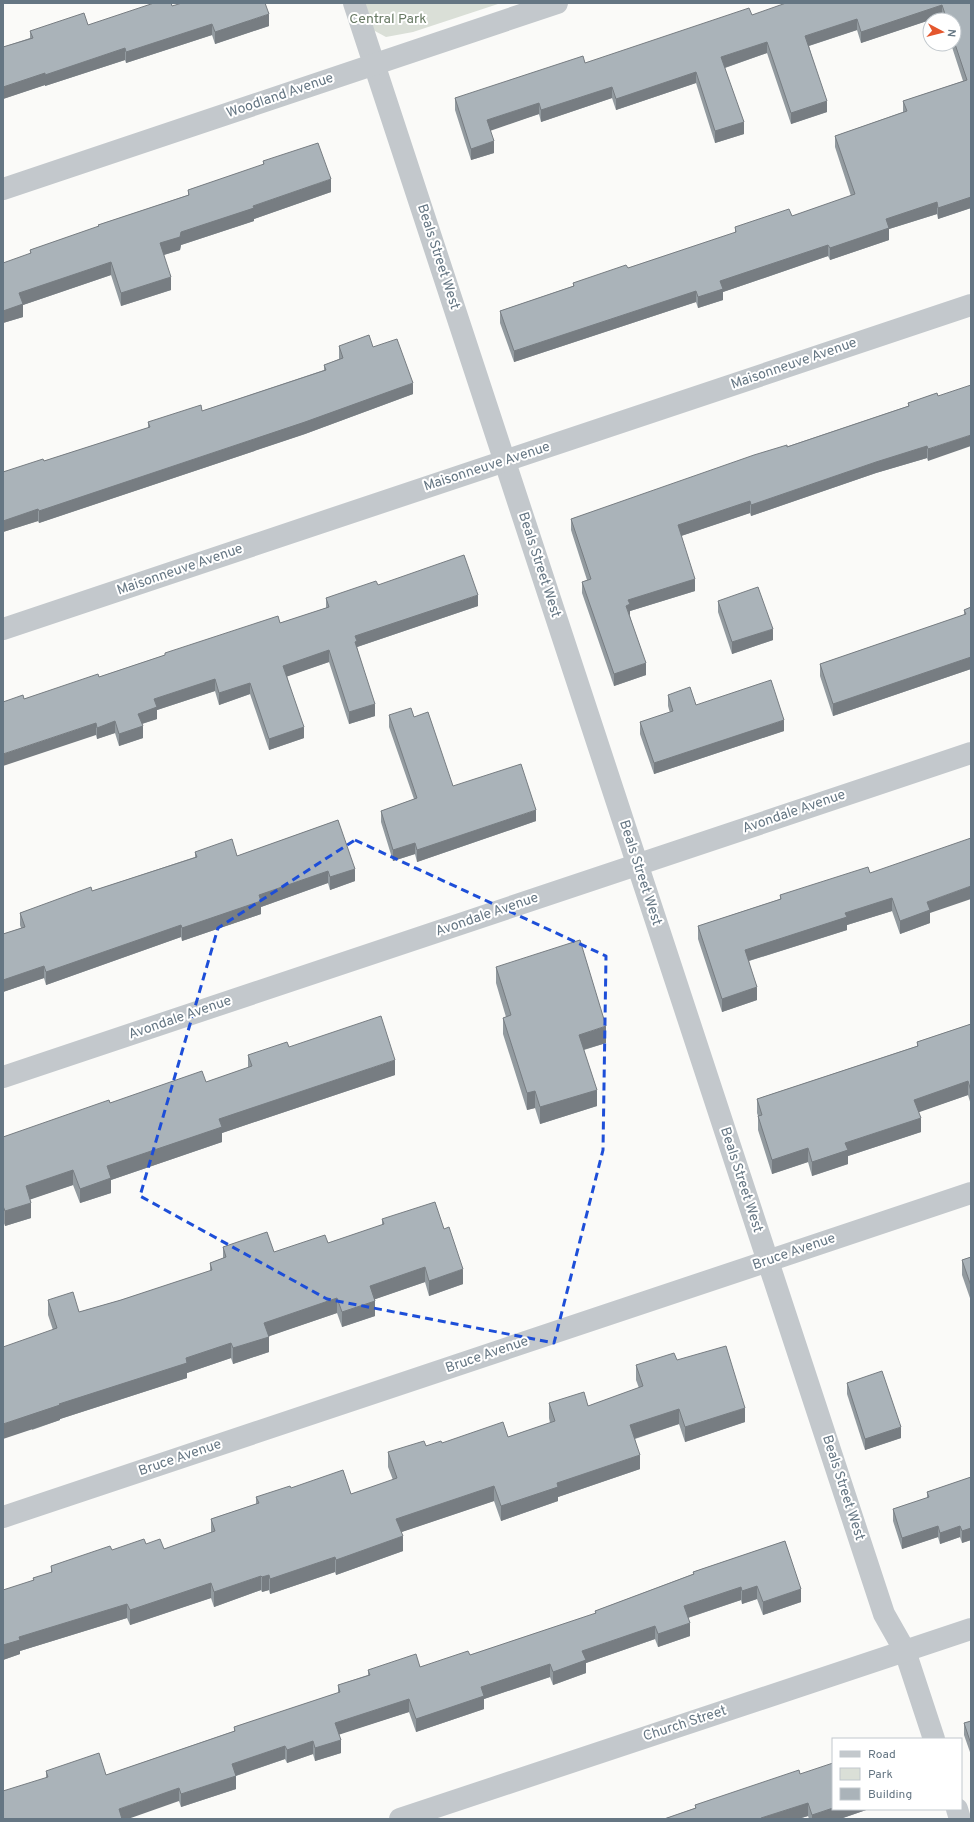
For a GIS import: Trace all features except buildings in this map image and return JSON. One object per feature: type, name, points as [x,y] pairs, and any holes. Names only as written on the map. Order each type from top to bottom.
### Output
[{"type":"street","name":"Beals Street West","points":[[354,3],[884,1614],[904,1651],[934,1738]]},
{"type":"street","name":"Woodland Avenue","points":[[3,189],[557,3]]},
{"type":"street","name":"Maisonneuve Avenue","points":[[3,629],[971,305]]},
{"type":"street","name":"Avondale Avenue","points":[[3,1077],[971,753]]},
{"type":"street","name":"Bruce Avenue","points":[[3,1517],[971,1193]]},
{"type":"street","name":"Church Street","points":[[400,1819],[971,1629]]},
{"type":"highlighted area","points":[[355,840],[606,956],[603,1150],[554,1343],[327,1299],[140,1196],[218,928]]},
{"type":"green space","name":"Central Park","points":[[364,3],[501,3],[413,32],[386,37],[373,30]]}]
